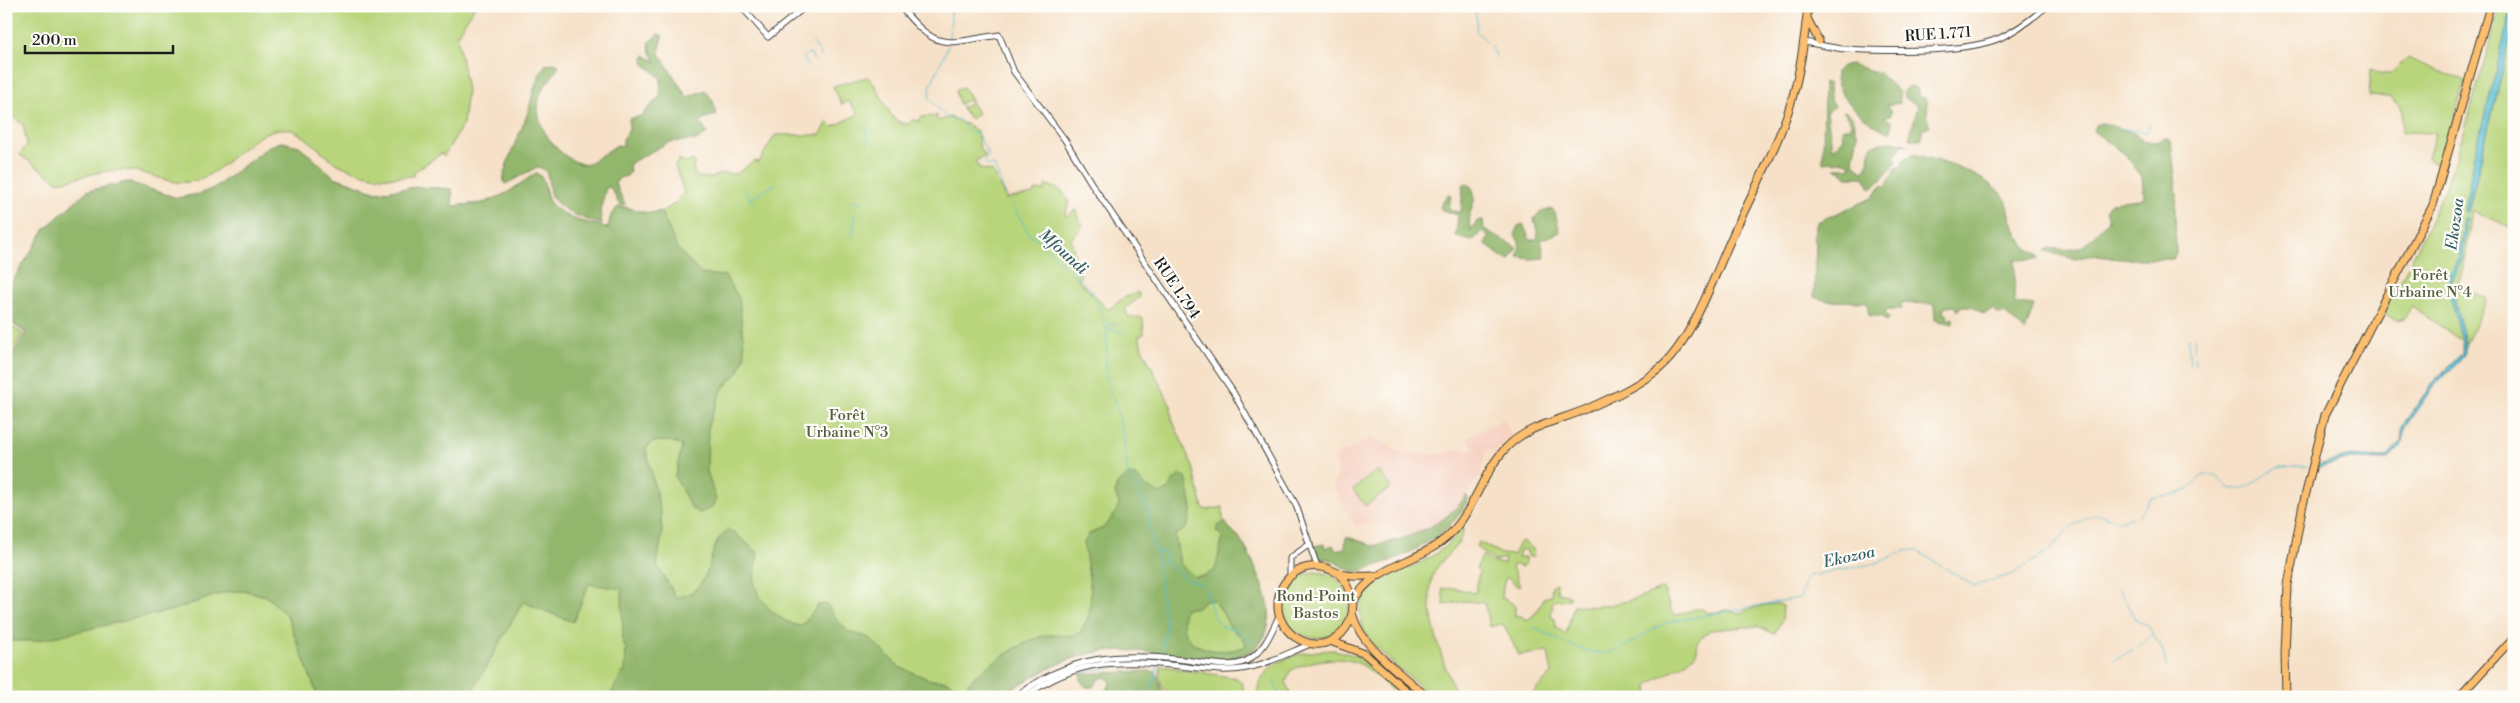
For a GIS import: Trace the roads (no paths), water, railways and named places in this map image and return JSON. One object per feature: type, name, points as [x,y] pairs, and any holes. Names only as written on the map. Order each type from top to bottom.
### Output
[{"type":"main road","points":[[1354,600],[1362,586],[1373,576],[1429,550],[1451,533],[1466,514],[1505,448],[1516,439],[1542,426],[1588,409],[1645,379],[1664,365],[1679,347],[1694,320],[1773,149],[1793,96],[1804,42],[1808,6]]},
{"type":"main road","points":[[2286,697],[2287,594],[2310,478],[2329,406],[2433,205],[2490,6]]},
{"type":"main road","points":[[1806,18],[1820,42]]},
{"type":"main road","points":[[1373,576],[1338,573],[1317,566],[1298,570],[1284,583],[1278,598],[1279,615],[1283,624],[1295,637],[1312,643],[1330,641],[1365,654],[1413,697]]},
{"type":"main road","points":[[1338,573],[1351,590],[1354,600],[1353,616],[1358,630],[1369,644],[1426,697]]},
{"type":"main road","points":[[1330,641],[1345,630],[1353,616]]},
{"type":"main road","points":[[2459,697],[2514,637]]},
{"type":"street","points":[[741,6],[768,37],[806,6]]},
{"type":"street","name":"RUE 1.794","points":[[900,6],[921,31],[943,42],[999,35],[1014,72],[1065,140],[1093,186],[1233,392],[1296,505],[1317,566]]},
{"type":"street","name":"RUE 1.771","points":[[1804,42],[1820,42],[1843,48],[1928,49],[1970,46],[1999,39],[2025,24],[2046,6]]},
{"type":"street","name":"RUE 1.771","points":[[1805,32],[1820,42]]},
{"type":"street","points":[[1290,576],[1290,558],[1310,544]]},
{"type":"street","points":[[1015,697],[1056,671],[1101,658],[1131,655],[1225,664],[1245,662],[1263,648],[1279,615]]},
{"type":"street","points":[[1024,697],[1050,679],[1070,671],[1102,663],[1130,662],[1214,670],[1246,669],[1263,665],[1312,643]]},
{"type":"water","points":[[2512,6],[2514,24],[2468,212],[2464,211],[2475,154]]},
{"type":"water","points":[[2464,219],[2467,219],[2463,258],[2452,281],[2453,293],[2465,341],[2465,353],[2459,362],[2435,384],[2405,427],[2401,447],[2390,458],[2384,460],[2350,459],[2316,468],[2317,465],[2350,456],[2384,458],[2389,456],[2401,442],[2402,426],[2433,382],[2462,353],[2462,341],[2448,289],[2451,273],[2459,257]]},
{"type":"waterway","name":"Mfoundi","points":[[949,40],[950,6]]},
{"type":"waterway","points":[[1474,6],[1477,23],[1476,31],[1492,47],[1496,56]]},
{"type":"waterway","points":[[813,43],[822,57]]},
{"type":"waterway","name":"Mfoundi","points":[[949,44],[931,84],[929,98],[947,118],[959,120],[971,133],[977,133],[989,156],[984,161],[987,165],[994,165],[1005,193],[1030,235],[1038,239],[1069,271],[1091,290],[1102,311],[1107,334],[1106,373],[1109,389],[1115,402],[1123,434],[1127,469],[1148,510],[1150,532],[1158,560],[1166,625],[1161,656]]},
{"type":"waterway","points":[[808,66],[803,57],[810,53],[815,62]]},
{"type":"waterway","points":[[866,124],[868,143]]},
{"type":"waterway","points":[[2119,128],[2146,132],[2150,125]]},
{"type":"waterway","points":[[750,199],[775,184]]},
{"type":"waterway","points":[[743,188],[757,209]]},
{"type":"waterway","points":[[852,200],[864,203]]},
{"type":"waterway","name":"Ekozoa","points":[[2465,219],[2466,211]]},
{"type":"waterway","points":[[852,215],[856,216],[852,236]]},
{"type":"waterway","points":[[1116,324],[1108,325],[1109,330],[1117,330],[1119,333],[1125,331]]},
{"type":"waterway","points":[[2188,338],[2190,365]]},
{"type":"waterway","points":[[2194,338],[2195,365]]},
{"type":"waterway","name":"Ekozoa","points":[[2139,516],[2150,499],[2181,493],[2204,475],[2216,476],[2229,488],[2235,489],[2251,485],[2277,468],[2308,466]]},
{"type":"waterway","name":"Ekozoa","points":[[1534,628],[1585,650],[1605,653],[1621,648],[1669,622],[1799,598],[1808,576],[1877,563],[1905,551],[1916,550],[1974,586],[2013,574],[2050,550],[2072,526],[2091,516],[2099,514],[2118,521],[2132,518]]},
{"type":"waterway","points":[[1155,553],[1164,551],[1165,562],[1185,578],[1200,583],[1206,590],[1213,614],[1221,627],[1236,629],[1250,641]]},
{"type":"waterway","points":[[2119,589],[2136,619],[2149,627],[2164,654],[2166,667]]},
{"type":"waterway","points":[[2114,660],[2139,646],[2152,635]]},
{"type":"waterway","points":[[1072,674],[1127,665]]},
{"type":"waterway","points":[[1133,665],[1157,667]]},
{"type":"waterway","points":[[1148,697],[1158,667]]},
{"type":"waterway","name":"Mfoundi","points":[[1274,681],[1278,691],[1286,697]]},
{"type":"waterway","points":[[1033,697],[1042,689]]},
{"type":"park label","name":"Forêt Urbaine N°4","points":[[2430,284]]},
{"type":"park label","name":"Forêt Urbaine N°3","points":[[847,424]]},
{"type":"park label","name":"Rond-Point Bastos","points":[[1316,604]]}]
